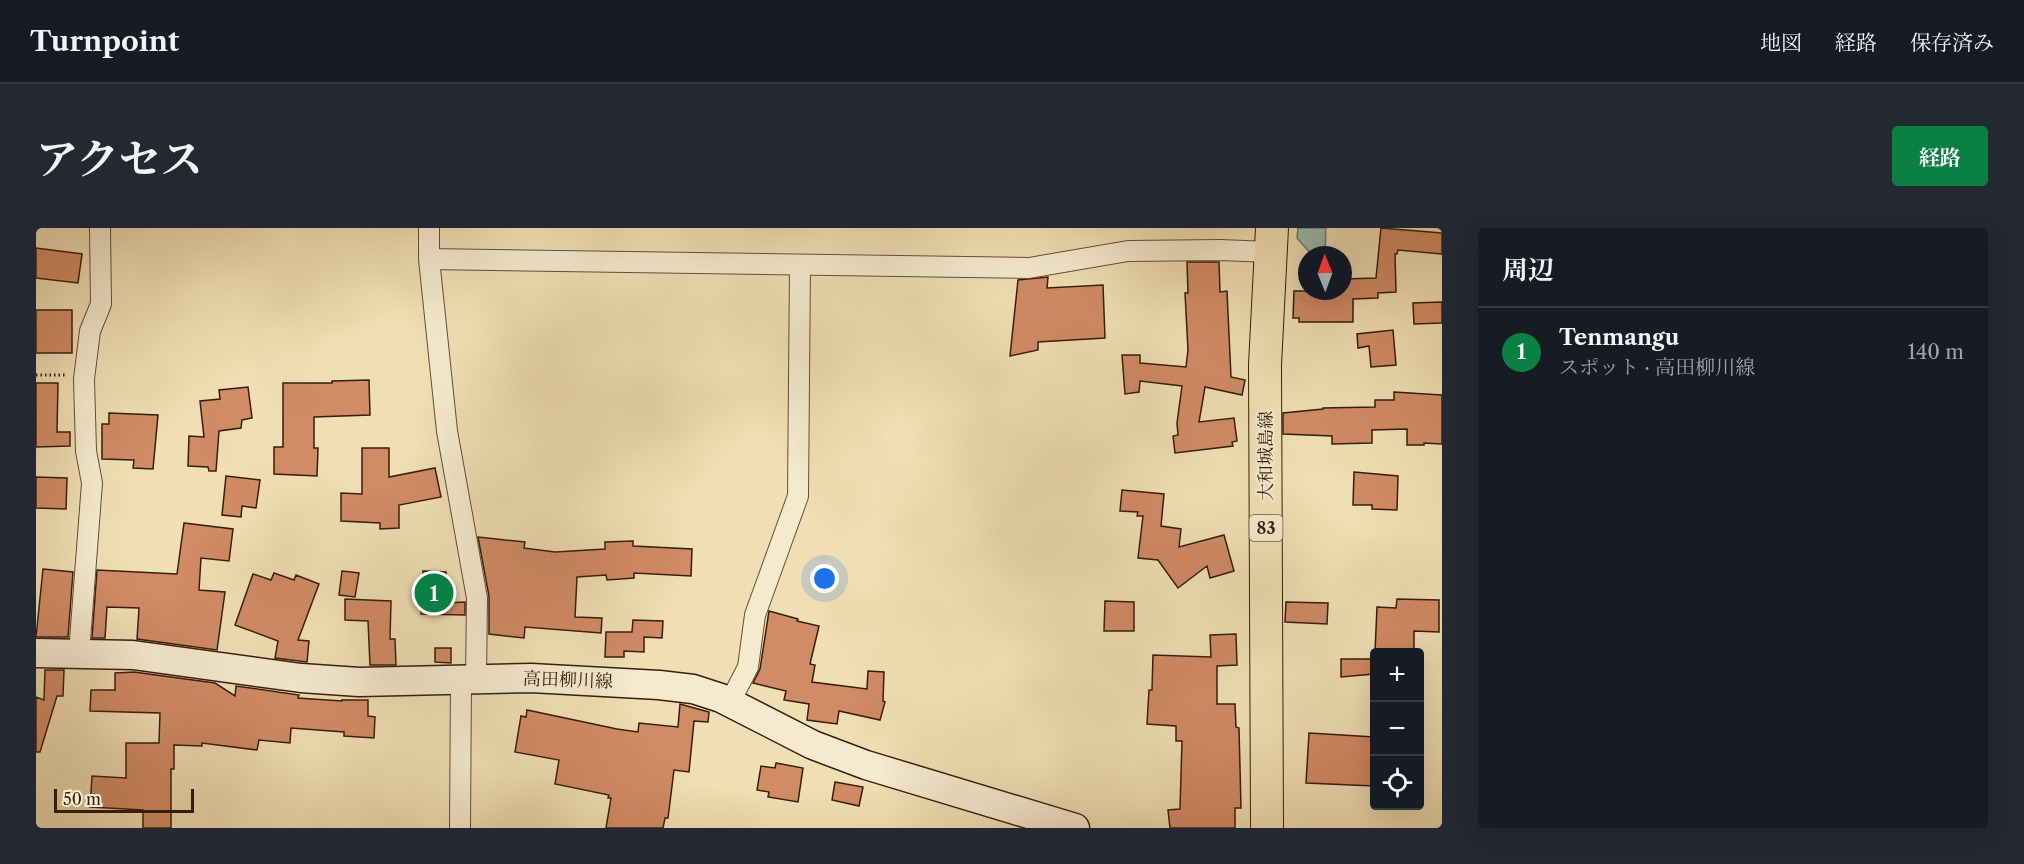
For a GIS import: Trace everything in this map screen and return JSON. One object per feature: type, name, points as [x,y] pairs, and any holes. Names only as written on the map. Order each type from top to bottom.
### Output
[{"type":"main road","name":"大和城島線","points":[[1267,828],[1265,365],[1271,240]]},
{"type":"main road","name":"高田柳川線","points":[[36,653],[133,655],[301,678],[359,682],[531,678],[693,689],[721,698],[813,744],[866,765],[1075,828]]},
{"type":"street","points":[[79,653],[92,483],[86,451],[84,380],[90,330],[101,304],[100,228]]},
{"type":"street","points":[[429,228],[429,259],[447,431],[477,598],[468,680],[460,828]]},
{"type":"street","points":[[429,259],[1029,268],[1128,251],[1220,250],[1271,240]]},
{"type":"street","points":[[730,702],[748,667],[755,615],[798,496],[800,265]]},
{"type":"path","points":[[36,375],[68,375]]},
{"type":"water","points":[[1298,228],[1326,228],[1325,246],[1304,246],[1297,238]]},
{"type":"building","points":[[1381,228],[1442,233],[1442,254],[1398,250],[1395,254],[1396,292],[1378,293],[1378,298],[1353,299],[1353,322],[1299,322],[1299,318],[1293,318],[1294,291],[1298,291],[1298,300],[1352,300],[1352,279],[1376,278]]},
{"type":"building","points":[[36,248],[82,254],[78,283],[36,278]]},
{"type":"building","points":[[1187,262],[1219,262],[1220,292],[1227,291],[1231,377],[1245,380],[1242,395],[1205,387],[1199,422],[1234,418],[1237,441],[1232,442],[1233,446],[1175,453],[1173,436],[1178,435],[1177,423],[1182,386],[1140,381],[1139,392],[1125,394],[1122,355],[1140,355],[1140,363],[1186,367],[1188,350],[1185,293],[1188,293]]},
{"type":"building","points":[[1048,277],[1047,288],[1103,285],[1105,338],[1038,342],[1038,350],[1010,356],[1018,280]]},
{"type":"building","points":[[1442,302],[1442,323],[1414,324],[1413,303]]},
{"type":"building","points":[[36,310],[72,310],[72,353],[36,353]]},
{"type":"building","points":[[1393,330],[1396,365],[1371,367],[1369,346],[1358,348],[1357,334]]},
{"type":"building","points":[[369,380],[370,415],[314,417],[314,448],[318,448],[317,476],[274,474],[274,447],[283,447],[283,383]]},
{"type":"building","points":[[36,383],[58,383],[57,432],[70,432],[70,446],[36,447]]},
{"type":"building","points":[[248,387],[252,418],[242,420],[241,428],[219,431],[216,471],[209,471],[208,467],[188,466],[189,436],[204,437],[200,401],[220,399],[219,390]]},
{"type":"building","points":[[1394,392],[1442,395],[1442,444],[1407,445],[1407,429],[1372,430],[1372,443],[1332,444],[1332,436],[1283,434],[1283,413],[1323,408],[1375,407],[1375,400],[1394,400]]},
{"type":"building","points":[[109,413],[158,415],[153,469],[133,468],[134,460],[102,459],[102,424],[109,424]]},
{"type":"building","points":[[362,448],[389,448],[389,477],[435,468],[441,497],[399,505],[399,528],[380,529],[380,523],[341,521],[341,493],[362,494]]},
{"type":"building","points":[[1354,472],[1398,476],[1397,510],[1372,509],[1372,505],[1353,505]]},
{"type":"building","points":[[226,476],[260,480],[256,508],[242,506],[241,517],[222,515]]},
{"type":"building","points":[[36,477],[67,478],[66,509],[36,508]]},
{"type":"building","points":[[1122,490],[1164,494],[1161,526],[1181,529],[1179,547],[1224,535],[1234,571],[1210,578],[1207,566],[1178,588],[1158,560],[1138,558],[1143,516],[1137,516],[1138,512],[1120,511]]},
{"type":"building","points":[[184,523],[233,529],[229,561],[201,558],[199,590],[225,592],[217,650],[137,639],[139,608],[107,607],[105,638],[92,638],[97,570],[177,574]]},
{"type":"building","points":[[478,537],[525,542],[524,548],[555,552],[605,549],[605,542],[633,541],[633,546],[692,549],[691,576],[634,573],[634,578],[607,580],[606,575],[577,577],[575,617],[602,618],[601,633],[525,627],[524,638],[489,634],[489,596]]},
{"type":"building","points":[[43,569],[73,572],[68,637],[36,637]]},
{"type":"building","points":[[342,571],[359,573],[355,597],[339,595]]},
{"type":"building","points":[[423,571],[446,572],[445,603],[465,602],[465,615],[421,614]]},
{"type":"building","points":[[274,573],[294,580],[296,575],[319,584],[298,640],[309,641],[307,662],[275,658],[278,641],[235,625],[253,574],[271,580]]},
{"type":"building","points":[[345,599],[391,601],[390,639],[395,639],[396,665],[370,665],[368,621],[345,620]]},
{"type":"building","points":[[1397,599],[1439,600],[1439,632],[1414,631],[1414,648],[1375,648],[1377,607],[1396,608]]},
{"type":"building","points":[[1105,601],[1134,602],[1134,631],[1104,631]]},
{"type":"building","points":[[1286,602],[1328,603],[1327,624],[1285,622]]},
{"type":"building","points":[[769,611],[819,626],[810,664],[815,665],[812,682],[867,689],[868,671],[884,672],[883,701],[885,702],[880,720],[839,711],[837,724],[807,720],[809,704],[784,700],[786,691],[753,683],[760,669]]},
{"type":"building","points":[[633,620],[663,621],[662,638],[644,637],[644,652],[624,651],[624,657],[605,657],[606,632],[632,632]]},
{"type":"building","points":[[1236,634],[1237,665],[1217,666],[1217,704],[1235,704],[1236,727],[1239,728],[1241,808],[1235,808],[1235,828],[1170,828],[1168,810],[1180,809],[1182,741],[1176,741],[1176,726],[1147,724],[1149,690],[1152,690],[1153,655],[1211,657],[1210,635]]},
{"type":"building","points":[[435,648],[451,648],[451,663],[435,662]]},
{"type":"building","points":[[1341,659],[1370,659],[1370,674],[1341,677]]},
{"type":"building","points":[[45,670],[64,670],[63,696],[57,696],[40,752],[36,752],[36,697],[44,700]]},
{"type":"building","points":[[134,672],[215,683],[235,696],[236,686],[299,695],[298,698],[368,700],[368,716],[375,717],[374,738],[344,736],[344,732],[291,728],[290,743],[259,740],[257,750],[202,743],[202,746],[174,745],[174,769],[171,769],[171,828],[143,828],[143,810],[90,807],[92,776],[126,778],[126,743],[159,743],[160,713],[90,711],[91,690],[115,690],[115,673]]},
{"type":"building","points":[[680,704],[709,712],[708,722],[694,721],[689,772],[674,770],[668,818],[665,818],[663,828],[606,828],[611,798],[608,798],[609,795],[555,784],[559,760],[515,752],[521,716],[526,717],[527,710],[638,732],[639,723],[678,727]]},
{"type":"building","points":[[1309,733],[1370,737],[1370,786],[1306,783]]},
{"type":"building","points":[[776,763],[803,768],[798,802],[768,797],[769,792],[757,790],[761,766],[775,768]]},
{"type":"building","points":[[835,782],[863,787],[859,806],[832,800]]},
{"type":"place","name":"Tenmangu","points":[[434,593]]}]
